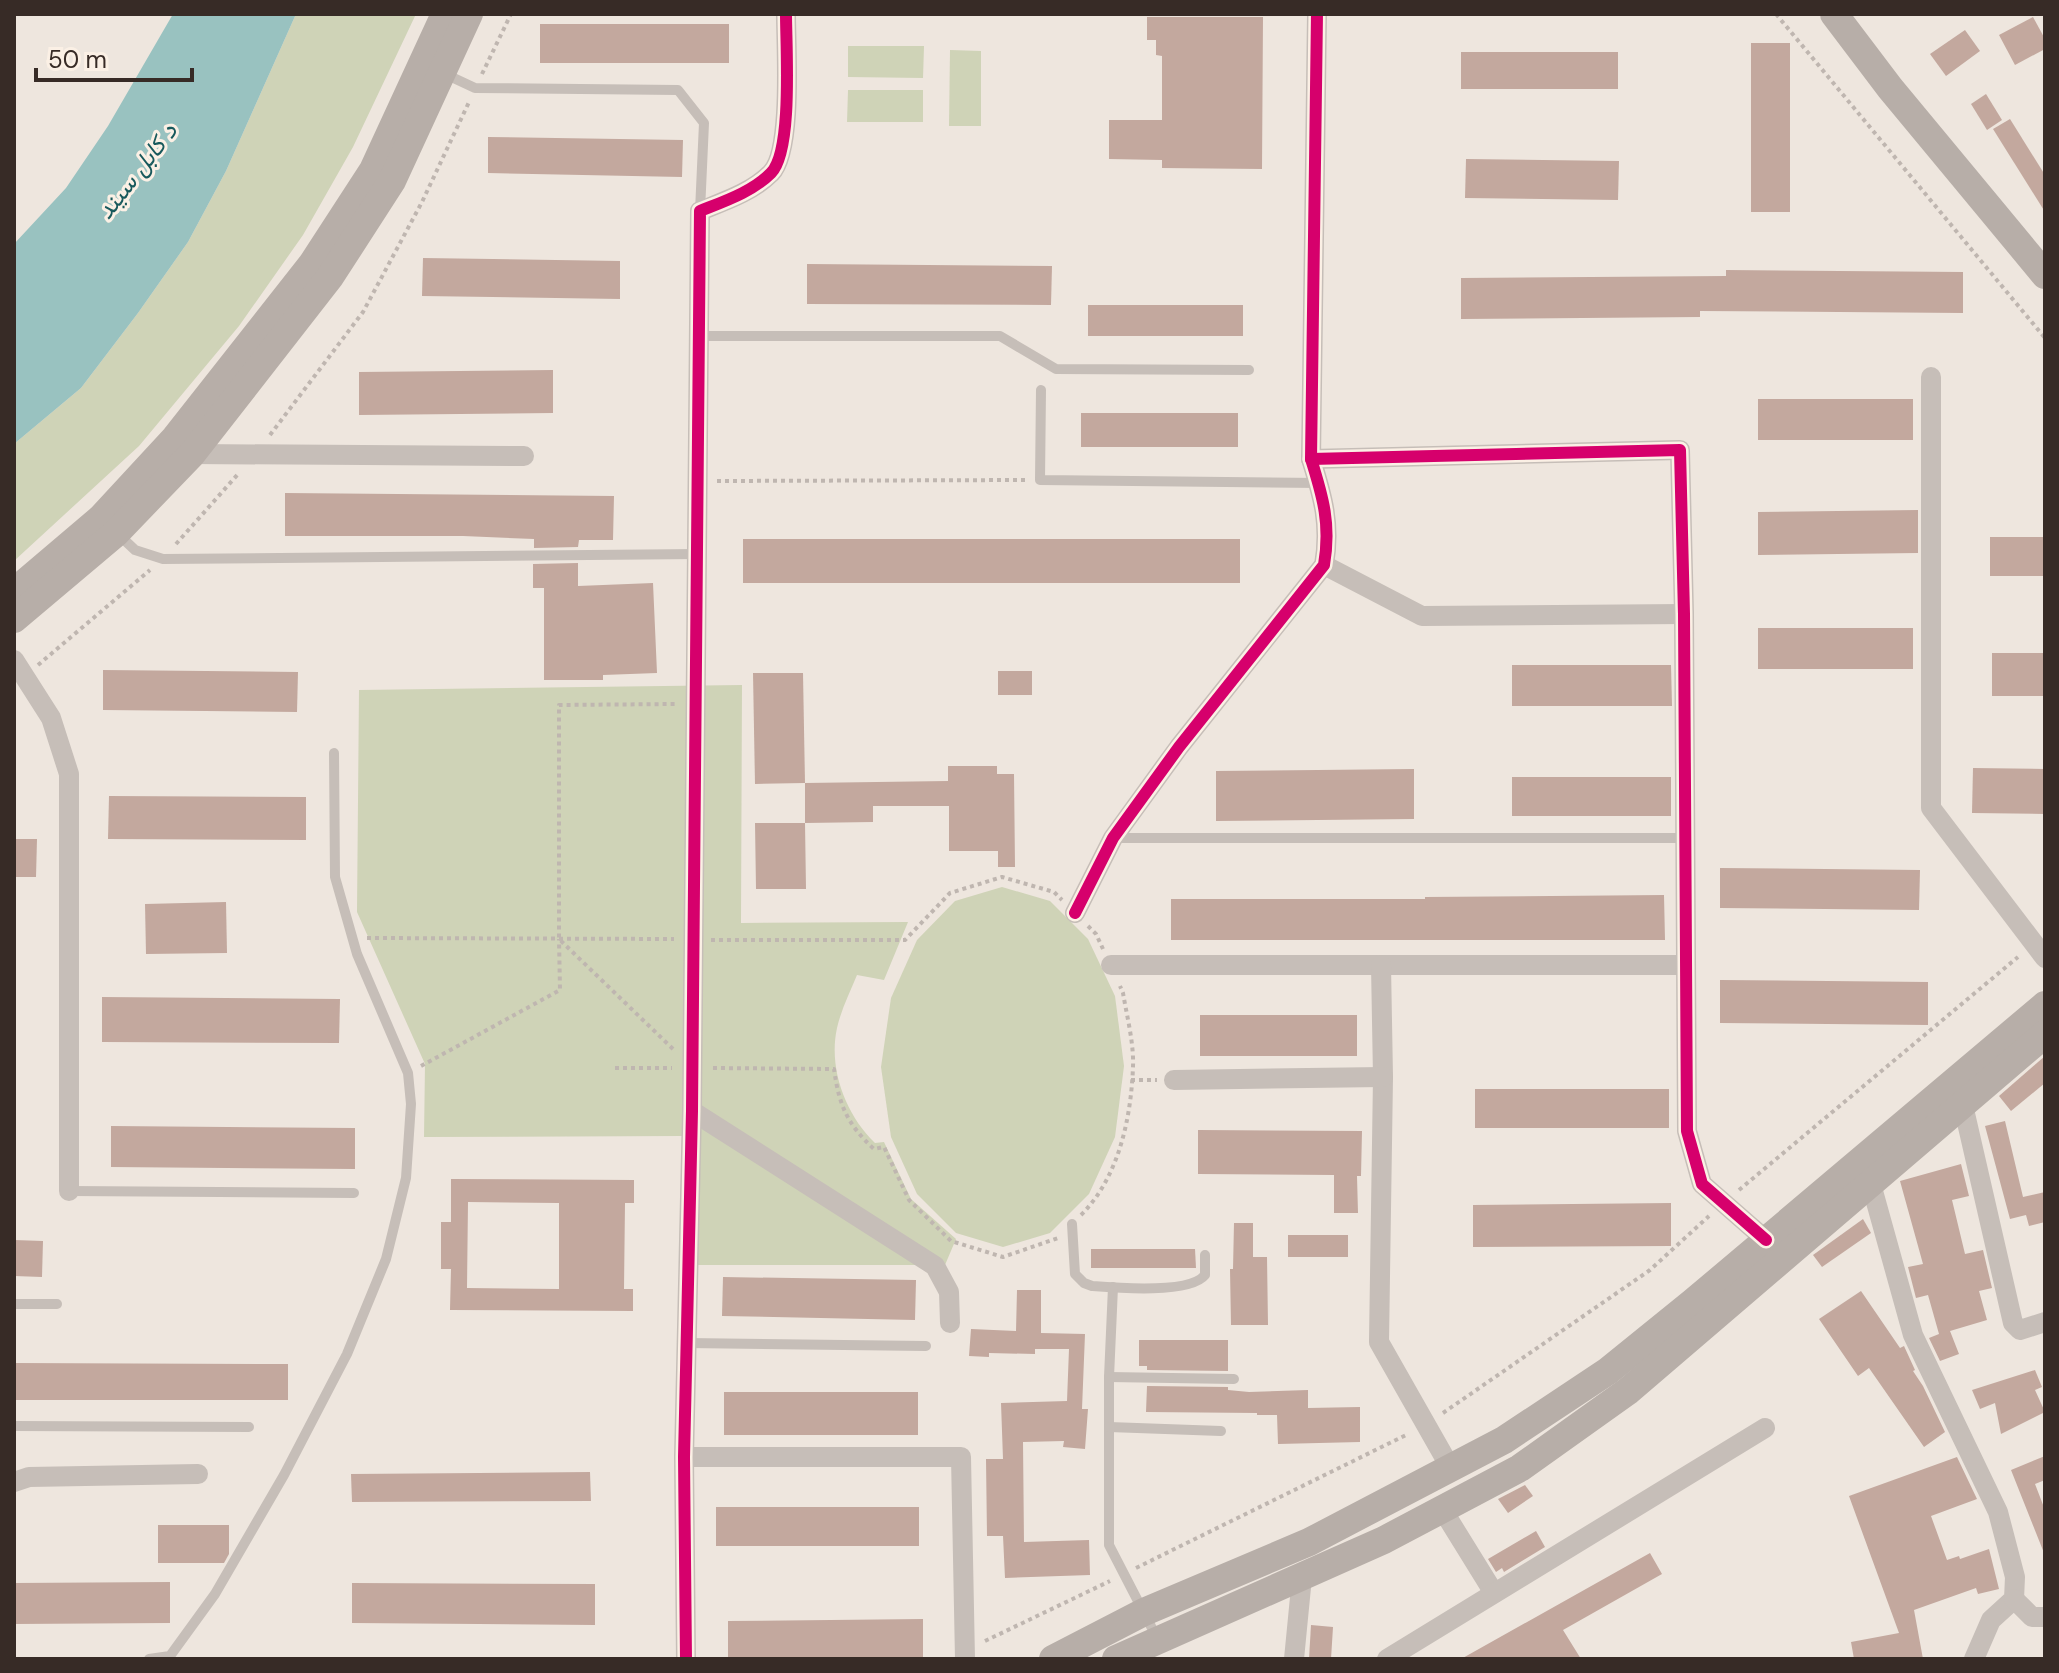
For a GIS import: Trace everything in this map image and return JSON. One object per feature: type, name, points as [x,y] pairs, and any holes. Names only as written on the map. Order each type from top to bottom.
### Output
[{"type":"main road","points":[[14,592],[101,518],[175,438],[312,264],[373,170],[445,14]]},
{"type":"main road","points":[[14,619],[116,533],[192,454],[330,277],[392,181],[469,14]]},
{"type":"main road","points":[[1834,14],[1890,88],[2045,275]]},
{"type":"main road","points":[[1854,14],[1898,73],[2045,251]]},
{"type":"main road","points":[[1116,1659],[1384,1540],[1520,1468],[1628,1391],[2045,1005]]},
{"type":"main road","points":[[1053,1659],[1144,1612],[1309,1542],[1504,1440],[1608,1371],[1766,1240],[1963,1105],[2045,1034]]},
{"type":"street","points":[[686,1659],[684,1457],[698,704],[700,211],[740,195],[773,171],[786,130],[786,14]]},
{"type":"street","points":[[1075,913],[1113,838],[1179,747],[1324,565],[1328,539],[1325,504],[1311,459],[1317,14]]},
{"type":"street","points":[[1931,377],[1931,808],[2040,951]]},
{"type":"street","points":[[1311,459],[1680,450],[1687,1131],[1702,1184],[1766,1240]]},
{"type":"street","points":[[192,454],[524,456]]},
{"type":"street","points":[[1324,565],[1422,616],[1684,614]]},
{"type":"street","points":[[19,668],[51,718],[69,774],[69,1191]]},
{"type":"street","points":[[1111,965],[1686,965]]},
{"type":"street","points":[[1381,965],[1383,1077],[1379,1342],[1450,1467]]},
{"type":"street","points":[[1174,1080],[1383,1077]]},
{"type":"street","points":[[1963,1105],[2013,1323],[2020,1330],[2045,1322]]},
{"type":"street","points":[[692,1111],[935,1266],[949,1292],[950,1323]]},
{"type":"street","points":[[1862,1174],[1913,1335],[1998,1512],[2015,1577],[2014,1599],[1991,1620],[1974,1659]]},
{"type":"street","points":[[1387,1659],[1765,1428]]},
{"type":"street","points":[[684,1457],[961,1457],[965,1655]]},
{"type":"street","points":[[14,1482],[29,1477],[198,1474]]},
{"type":"street","points":[[1451,1503],[1447,1517],[1494,1593]]},
{"type":"street","points":[[1294,1659],[1302,1577]]},
{"type":"street","points":[[2014,1599],[2032,1617],[2045,1617]]},
{"type":"lane","points":[[442,73],[475,88],[678,90],[704,123],[700,211]]},
{"type":"lane","points":[[700,336],[1000,336],[1056,369],[1249,370]]},
{"type":"lane","points":[[1041,390],[1040,480],[1319,483]]},
{"type":"lane","points":[[116,533],[135,550],[163,559],[698,554]]},
{"type":"lane","points":[[149,1659],[170,1656],[215,1594],[284,1475],[347,1354],[386,1259],[406,1178],[411,1104],[408,1073],[352,937],[335,877],[334,753]]},
{"type":"lane","points":[[1113,838],[1686,838]]},
{"type":"lane","points":[[69,1191],[354,1193]]},
{"type":"lane","points":[[1072,1224],[1075,1274],[1084,1283],[1113,1287],[1158,1287],[1199,1282],[1205,1275],[1205,1255]]},
{"type":"lane","points":[[1113,1287],[1109,1377],[1109,1545],[1157,1639]]},
{"type":"lane","points":[[14,1304],[57,1304]]},
{"type":"lane","points":[[687,1343],[926,1346]]},
{"type":"lane","points":[[1109,1377],[1234,1379]]},
{"type":"lane","points":[[14,1426],[249,1427]]},
{"type":"lane","points":[[1109,1427],[1221,1431]]},
{"type":"path","points":[[19,668],[163,559],[257,454],[363,312],[422,202],[511,14]]},
{"type":"path","points":[[1776,14],[2045,338]]},
{"type":"path","points":[[699,481],[1040,480]]},
{"type":"path","points":[[408,1073],[560,990],[559,705],[698,704]]},
{"type":"path","points":[[352,937],[905,940],[950,893],[1002,877],[1054,892],[1096,934],[1123,993],[1133,1065],[1124,1139],[1097,1200],[1055,1241],[1003,1257],[951,1241],[909,1200],[884,1147],[874,1149],[855,1131],[838,1099],[834,1069],[615,1068]]},
{"type":"path","points":[[559,939],[693,1068]]},
{"type":"path","points":[[965,1655],[1426,1425],[1650,1270],[1723,1203],[2040,951]]},
{"type":"green space","points":[[296,14],[416,14],[353,147],[303,235],[239,326],[139,446],[14,561],[14,444],[81,388],[188,242],[226,171]]},
{"type":"green space","points":[[848,46],[924,46],[923,78],[848,77]]},
{"type":"green space","points":[[950,50],[981,51],[981,126],[949,126]]},
{"type":"green space","points":[[848,90],[923,90],[923,122],[847,122]]},
{"type":"green space","points":[[742,685],[741,923],[908,922],[884,980],[857,975],[839,1021],[835,1059],[842,1090],[856,1119],[875,1143],[884,1142],[911,1199],[956,1239],[945,1265],[679,1265],[682,1136],[424,1137],[425,1064],[357,912],[359,690]]},
{"type":"green space","points":[[1002,887],[1050,901],[1088,939],[1115,996],[1124,1066],[1115,1137],[1089,1194],[1050,1233],[1003,1247],[956,1233],[917,1194],[891,1137],[881,1067],[891,998],[917,940],[955,901]]},
{"type":"water","name":"د کابل سيند","points":[[173,14],[296,14],[226,171],[188,242],[81,388],[14,444],[14,244],[66,188],[108,126]]},
{"type":"building","points":[[1147,17],[1263,17],[1262,169],[1162,168],[1162,160],[1109,159],[1109,120],[1162,120],[1162,56],[1156,55],[1156,40],[1147,40]]},
{"type":"building","points":[[2033,17],[2045,39],[2045,49],[2015,65],[1999,35]]},
{"type":"building","points":[[540,24],[729,24],[729,63],[540,63]]},
{"type":"building","points":[[1965,30],[1980,51],[1946,76],[1930,54]]},
{"type":"building","points":[[1751,43],[1790,43],[1790,212],[1751,212]]},
{"type":"building","points":[[1461,52],[1618,52],[1618,89],[1461,89]]},
{"type":"building","points":[[1986,94],[2002,120],[1987,130],[1971,104]]},
{"type":"building","points":[[2010,119],[2045,175],[2045,212],[1993,129]]},
{"type":"building","points":[[488,137],[683,140],[682,177],[488,173]]},
{"type":"building","points":[[1466,159],[1619,161],[1618,200],[1465,198]]},
{"type":"building","points":[[423,258],[620,261],[620,299],[422,296]]},
{"type":"building","points":[[807,264],[1052,266],[1051,305],[807,304]]},
{"type":"building","points":[[1726,270],[1963,272],[1963,313],[1700,311],[1700,317],[1461,319],[1461,278],[1726,276]]},
{"type":"building","points":[[1088,305],[1243,305],[1243,336],[1088,336]]},
{"type":"building","points":[[553,370],[553,413],[359,415],[359,372]]},
{"type":"building","points":[[1758,399],[1913,399],[1913,440],[1758,440]]},
{"type":"building","points":[[1081,413],[1238,413],[1238,447],[1081,447]]},
{"type":"building","points":[[285,493],[614,496],[613,540],[579,540],[578,547],[534,548],[534,539],[285,536]]},
{"type":"building","points":[[1918,510],[1918,553],[1758,555],[1758,512]]},
{"type":"building","points":[[1990,537],[2045,537],[2045,576],[1990,576]]},
{"type":"building","points":[[743,539],[1240,539],[1240,583],[743,583]]},
{"type":"building","points":[[578,563],[578,586],[653,583],[657,673],[603,675],[603,680],[544,680],[544,588],[533,588],[533,564]]},
{"type":"building","points":[[1758,628],[1913,628],[1913,669],[1758,669]]},
{"type":"building","points":[[1992,653],[2045,653],[2045,696],[1992,696]]},
{"type":"building","points":[[1512,665],[1671,665],[1672,706],[1512,706]]},
{"type":"building","points":[[103,670],[298,672],[297,712],[103,710]]},
{"type":"building","points":[[998,671],[1032,671],[1032,695],[998,695]]},
{"type":"building","points":[[753,673],[803,673],[805,783],[755,784]]},
{"type":"building","points":[[948,766],[997,766],[997,774],[1014,774],[1015,867],[998,867],[998,851],[949,851],[949,806],[873,806],[873,822],[805,823],[805,783],[948,781]]},
{"type":"building","points":[[1973,768],[2045,769],[2045,814],[1972,813]]},
{"type":"building","points":[[1414,769],[1414,819],[1216,821],[1216,771]]},
{"type":"building","points":[[1512,777],[1671,777],[1671,816],[1512,816]]},
{"type":"building","points":[[109,796],[306,797],[306,840],[108,839]]},
{"type":"building","points":[[755,823],[805,823],[806,889],[756,889]]},
{"type":"building","points":[[14,839],[37,839],[36,877],[14,877]]},
{"type":"building","points":[[1720,868],[1920,870],[1919,910],[1720,908]]},
{"type":"building","points":[[1664,895],[1665,940],[1171,940],[1171,899]]},
{"type":"building","points":[[226,902],[227,953],[146,954],[145,904]]},
{"type":"building","points":[[1720,980],[1928,982],[1928,1025],[1720,1023]]},
{"type":"building","points":[[102,997],[340,999],[339,1043],[102,1042]]},
{"type":"building","points":[[1200,1015],[1357,1015],[1357,1056],[1200,1056]]},
{"type":"building","points":[[2045,1056],[2045,1083],[2011,1111],[1999,1096]]},
{"type":"building","points":[[1475,1089],[1669,1089],[1669,1128],[1475,1128]]},
{"type":"building","points":[[2005,1121],[2023,1197],[2045,1192],[2045,1222],[2029,1226],[2026,1215],[2010,1219],[1985,1126]]},
{"type":"building","points":[[111,1126],[355,1128],[355,1169],[111,1167]]},
{"type":"building","points":[[1198,1130],[1362,1131],[1361,1176],[1357,1176],[1358,1213],[1334,1213],[1334,1175],[1198,1174]]},
{"type":"building","points":[[1961,1164],[1969,1196],[1952,1200],[1965,1254],[1983,1250],[1992,1288],[1979,1291],[1987,1320],[1950,1331],[1959,1354],[1940,1361],[1929,1338],[1939,1334],[1928,1295],[1916,1298],[1908,1267],[1923,1264],[1900,1181]]},
{"type":"building","points":[[451,1179],[634,1180],[634,1203],[625,1203],[624,1289],[633,1289],[633,1311],[450,1310],[451,1269],[441,1269],[441,1222],[451,1222]],"holes":[[[468,1202],[559,1203],[559,1289],[467,1288]]]},
{"type":"building","points":[[1671,1203],[1671,1246],[1473,1247],[1473,1205]]},
{"type":"building","points":[[1863,1219],[1871,1233],[1822,1267],[1813,1255]]},
{"type":"building","points":[[1234,1223],[1253,1223],[1253,1257],[1267,1257],[1268,1325],[1231,1325],[1230,1269],[1233,1269]]},
{"type":"building","points":[[1288,1235],[1348,1235],[1348,1257],[1288,1257]]},
{"type":"building","points":[[14,1240],[43,1241],[42,1277],[14,1276]]},
{"type":"building","points":[[1091,1249],[1195,1249],[1196,1268],[1091,1268]]},
{"type":"building","points":[[723,1277],[916,1280],[915,1320],[722,1316]]},
{"type":"building","points":[[1017,1290],[1041,1290],[1041,1333],[1085,1334],[1082,1409],[1088,1409],[1085,1449],[1063,1447],[1064,1441],[1023,1442],[1024,1542],[1089,1540],[1090,1575],[1005,1578],[1003,1536],[987,1536],[986,1459],[1003,1459],[1001,1403],[1067,1401],[1069,1349],[1035,1349],[1035,1354],[969,1356],[971,1329],[1016,1331]]},
{"type":"building","points":[[1861,1291],[1900,1348],[1904,1346],[1913,1371],[1945,1432],[1924,1447],[1869,1368],[1858,1376],[1819,1319]]},
{"type":"building","points":[[1139,1340],[1228,1340],[1228,1371],[1147,1370],[1147,1366],[1139,1366]]},
{"type":"building","points":[[14,1363],[288,1364],[288,1400],[14,1400]]},
{"type":"building","points":[[2035,1370],[2042,1387],[2035,1390],[2045,1412],[2001,1434],[1995,1403],[1980,1409],[1972,1390]]},
{"type":"building","points":[[1147,1386],[1228,1387],[1228,1390],[1249,1392],[1308,1390],[1308,1408],[1360,1407],[1360,1442],[1278,1444],[1277,1415],[1146,1412]]},
{"type":"building","points":[[724,1392],[918,1392],[918,1435],[724,1435]]},
{"type":"building","points":[[2045,1456],[2045,1480],[2035,1484],[2045,1510],[2044,1553],[2011,1470]]},
{"type":"building","points":[[1957,1457],[1977,1499],[1931,1516],[1947,1560],[1989,1549],[1999,1589],[1978,1594],[1976,1588],[1914,1610],[1923,1659],[1854,1659],[1851,1642],[1899,1633],[1849,1496]]},
{"type":"building","points":[[590,1472],[591,1501],[352,1502],[351,1474]]},
{"type":"building","points":[[1525,1485],[1533,1496],[1508,1513],[1498,1499]]},
{"type":"building","points":[[716,1507],[919,1507],[919,1546],[716,1546]]},
{"type":"building","points":[[158,1525],[229,1525],[229,1554],[224,1563],[158,1563]]},
{"type":"building","points":[[1536,1531],[1545,1547],[1504,1572],[1502,1568],[1496,1572],[1488,1559]]},
{"type":"building","points":[[1650,1553],[1662,1574],[1563,1630],[1581,1659],[1461,1659]]},
{"type":"building","points":[[170,1582],[170,1623],[14,1624],[14,1583]]},
{"type":"building","points":[[352,1583],[595,1584],[595,1625],[352,1623]]},
{"type":"building","points":[[923,1619],[923,1659],[728,1659],[728,1621]]},
{"type":"building","points":[[1311,1625],[1333,1627],[1331,1659],[1309,1659]]},
{"type":"cycle path","points":[[686,1659],[684,1457],[692,1111],[700,211],[755,186],[771,173],[778,161],[783,144],[787,98],[786,14]]},
{"type":"cycle path","points":[[1075,913],[1113,838],[1179,747],[1324,565],[1327,537],[1325,511],[1311,459],[1317,14]]},
{"type":"cycle path","points":[[1311,459],[1680,450],[1687,1131],[1702,1184],[1766,1240]]}]
